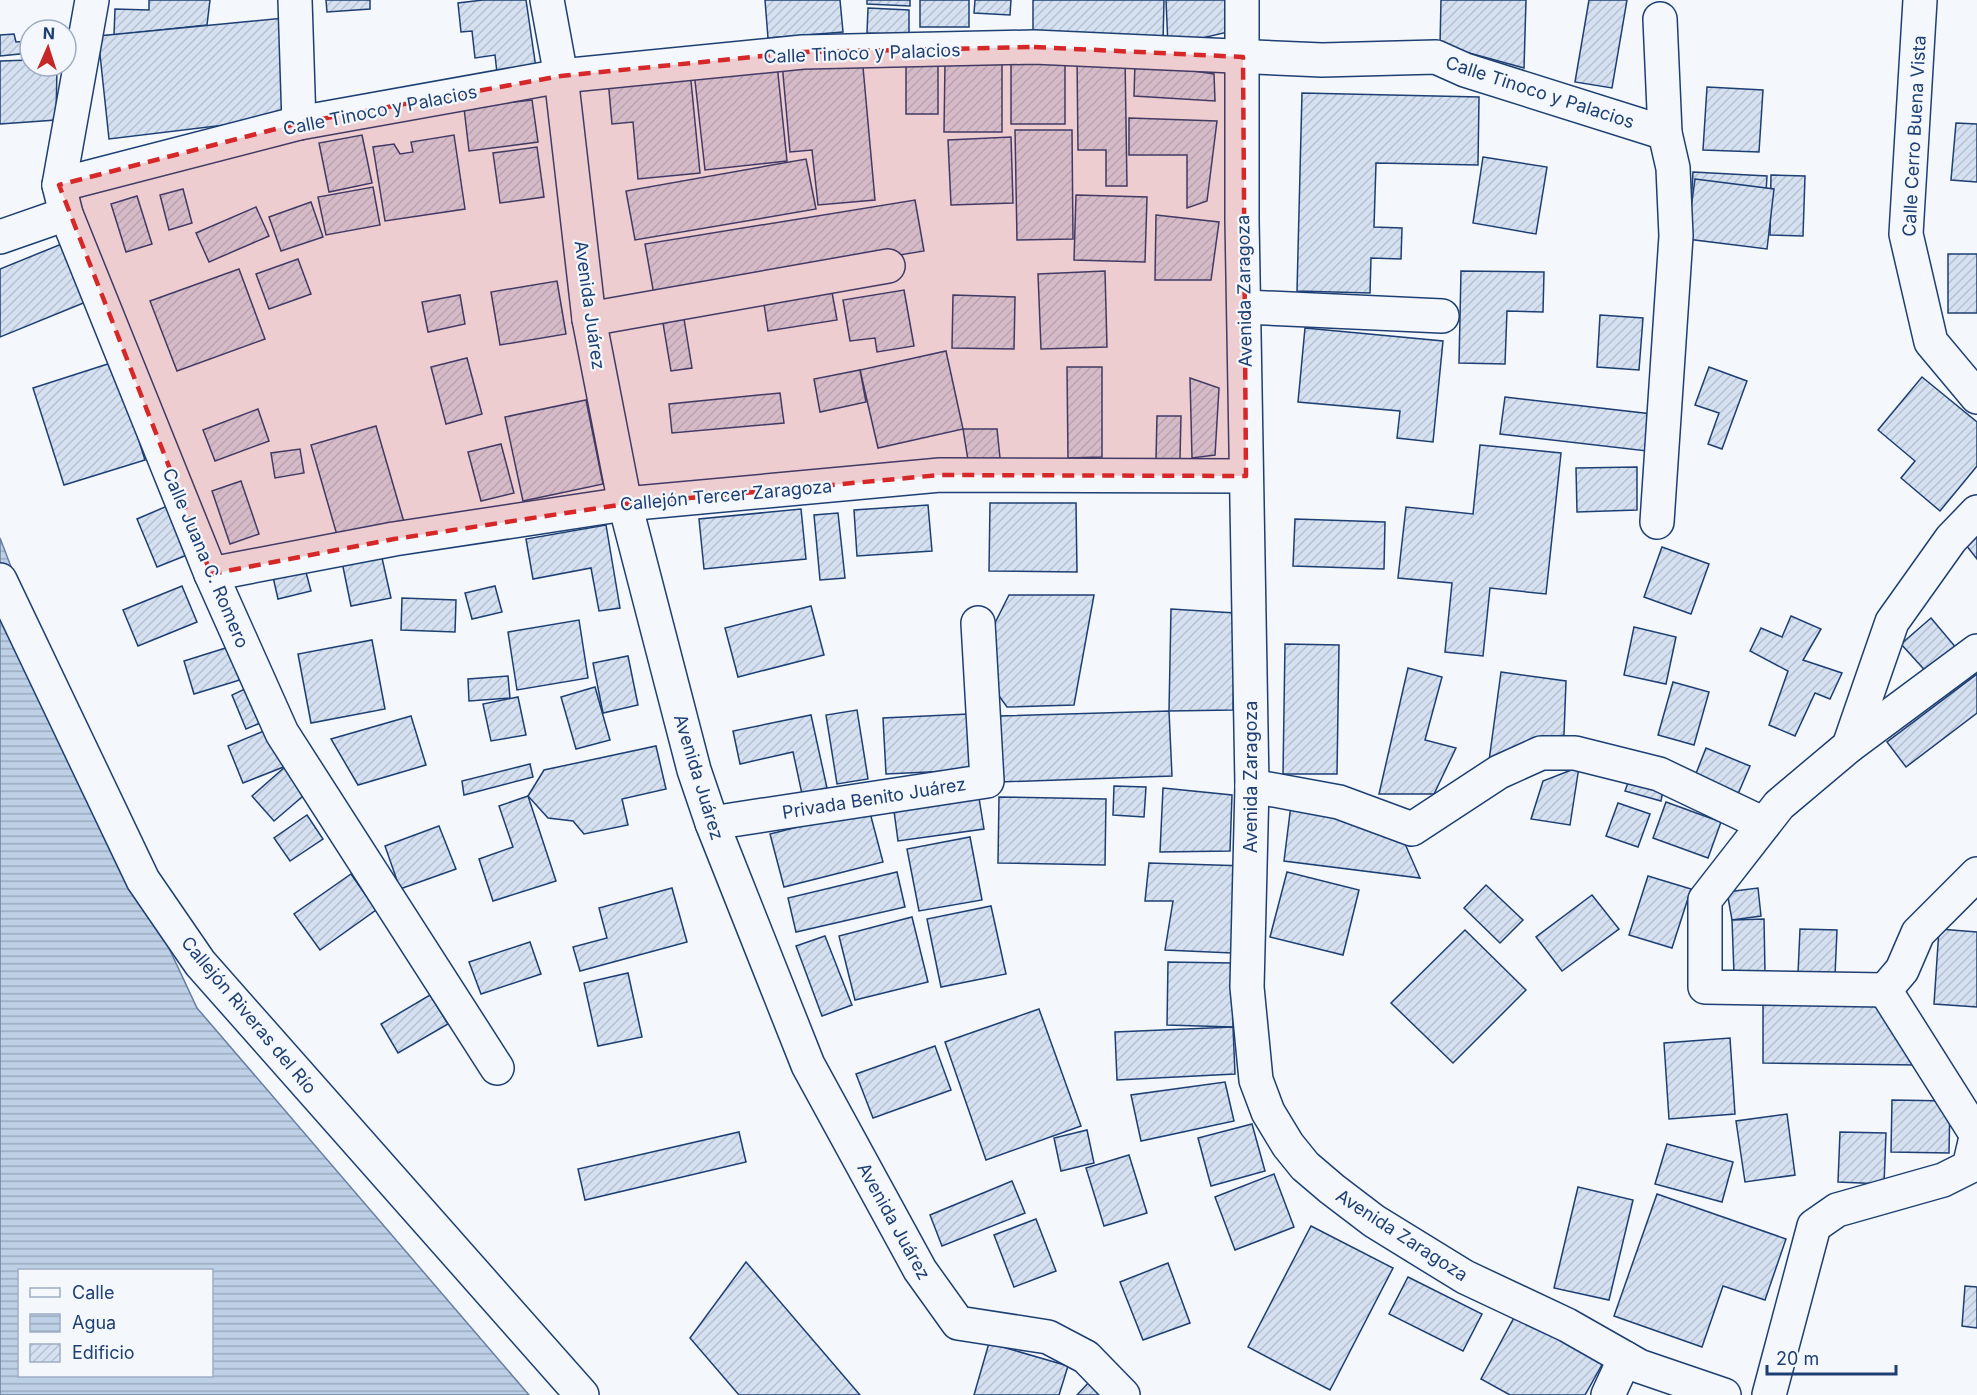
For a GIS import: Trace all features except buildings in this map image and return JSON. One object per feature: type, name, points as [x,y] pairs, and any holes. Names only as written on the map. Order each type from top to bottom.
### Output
[{"type":"street","points":[[62,199],[92,0]]},
{"type":"street","points":[[295,0],[299,123]]},
{"type":"street","name":"Avenida Juárez","points":[[547,0],[561,76],[589,319],[625,504],[694,770],[712,823],[808,1065],[915,1260],[958,1323],[1048,1337],[1086,1357],[1122,1395]]},
{"type":"street","name":"Avenida Zaragoza","points":[[1242,0],[1246,476],[1252,786],[1247,987],[1256,1080],[1268,1112],[1288,1145],[1305,1166],[1374,1221],[1465,1277],[1567,1325],[1639,1365],[1724,1395]]},
{"type":"street","name":"Calle Cerro Buena Vista","points":[[1920,0],[1906,234],[1931,342],[1977,397]]},
{"type":"street","points":[[1657,522],[1676,236],[1673,168],[1665,133],[1660,20]]},
{"type":"street","name":"Calle Tinoco y Palacios","points":[[0,237],[62,199],[299,123],[561,76],[803,52],[1034,47],[1322,60],[1436,57],[1465,70],[1665,133]]},
{"type":"street","name":"Calle Juana C. Romero","points":[[62,199],[211,574],[282,733],[497,1068]]},
{"type":"street","points":[[589,319],[888,266]]},
{"type":"street","points":[[1245,307],[1442,316]]},
{"type":"street","name":"Callejón Tercer Zaragoza","points":[[211,574],[394,539],[625,504],[940,475],[1246,476]]},
{"type":"street","points":[[1849,746],[1892,622],[1951,539],[1977,512]]},
{"type":"street","name":"Callejón Riveras del Río","points":[[0,580],[143,880],[200,963],[582,1395]]},
{"type":"street","name":"Privada Benito Juárez","points":[[712,823],[987,781],[978,623]]},
{"type":"street","points":[[1885,990],[1705,987],[1705,900],[1779,804],[1849,746],[1977,651]]},
{"type":"street","points":[[1252,786],[1339,802],[1412,829],[1499,772],[1530,757],[1540,753],[1575,753],[1659,774],[1764,824]]},
{"type":"street","points":[[1885,990],[1902,970],[1918,933],[1977,874]]},
{"type":"street","points":[[1769,1395],[1814,1226],[1837,1210],[1943,1180],[1969,1167],[1976,1134],[1885,990]]},
{"type":"street","points":[[1608,1395],[1625,1358]]},
{"type":"highlighted area","points":[[1034,47],[1243,57],[1246,476],[940,475],[625,504],[394,539],[211,574],[59,185],[299,123],[561,76],[803,52]]},
{"type":"water","points":[[0,538],[103,807],[197,1008],[529,1395],[0,1395]]}]
